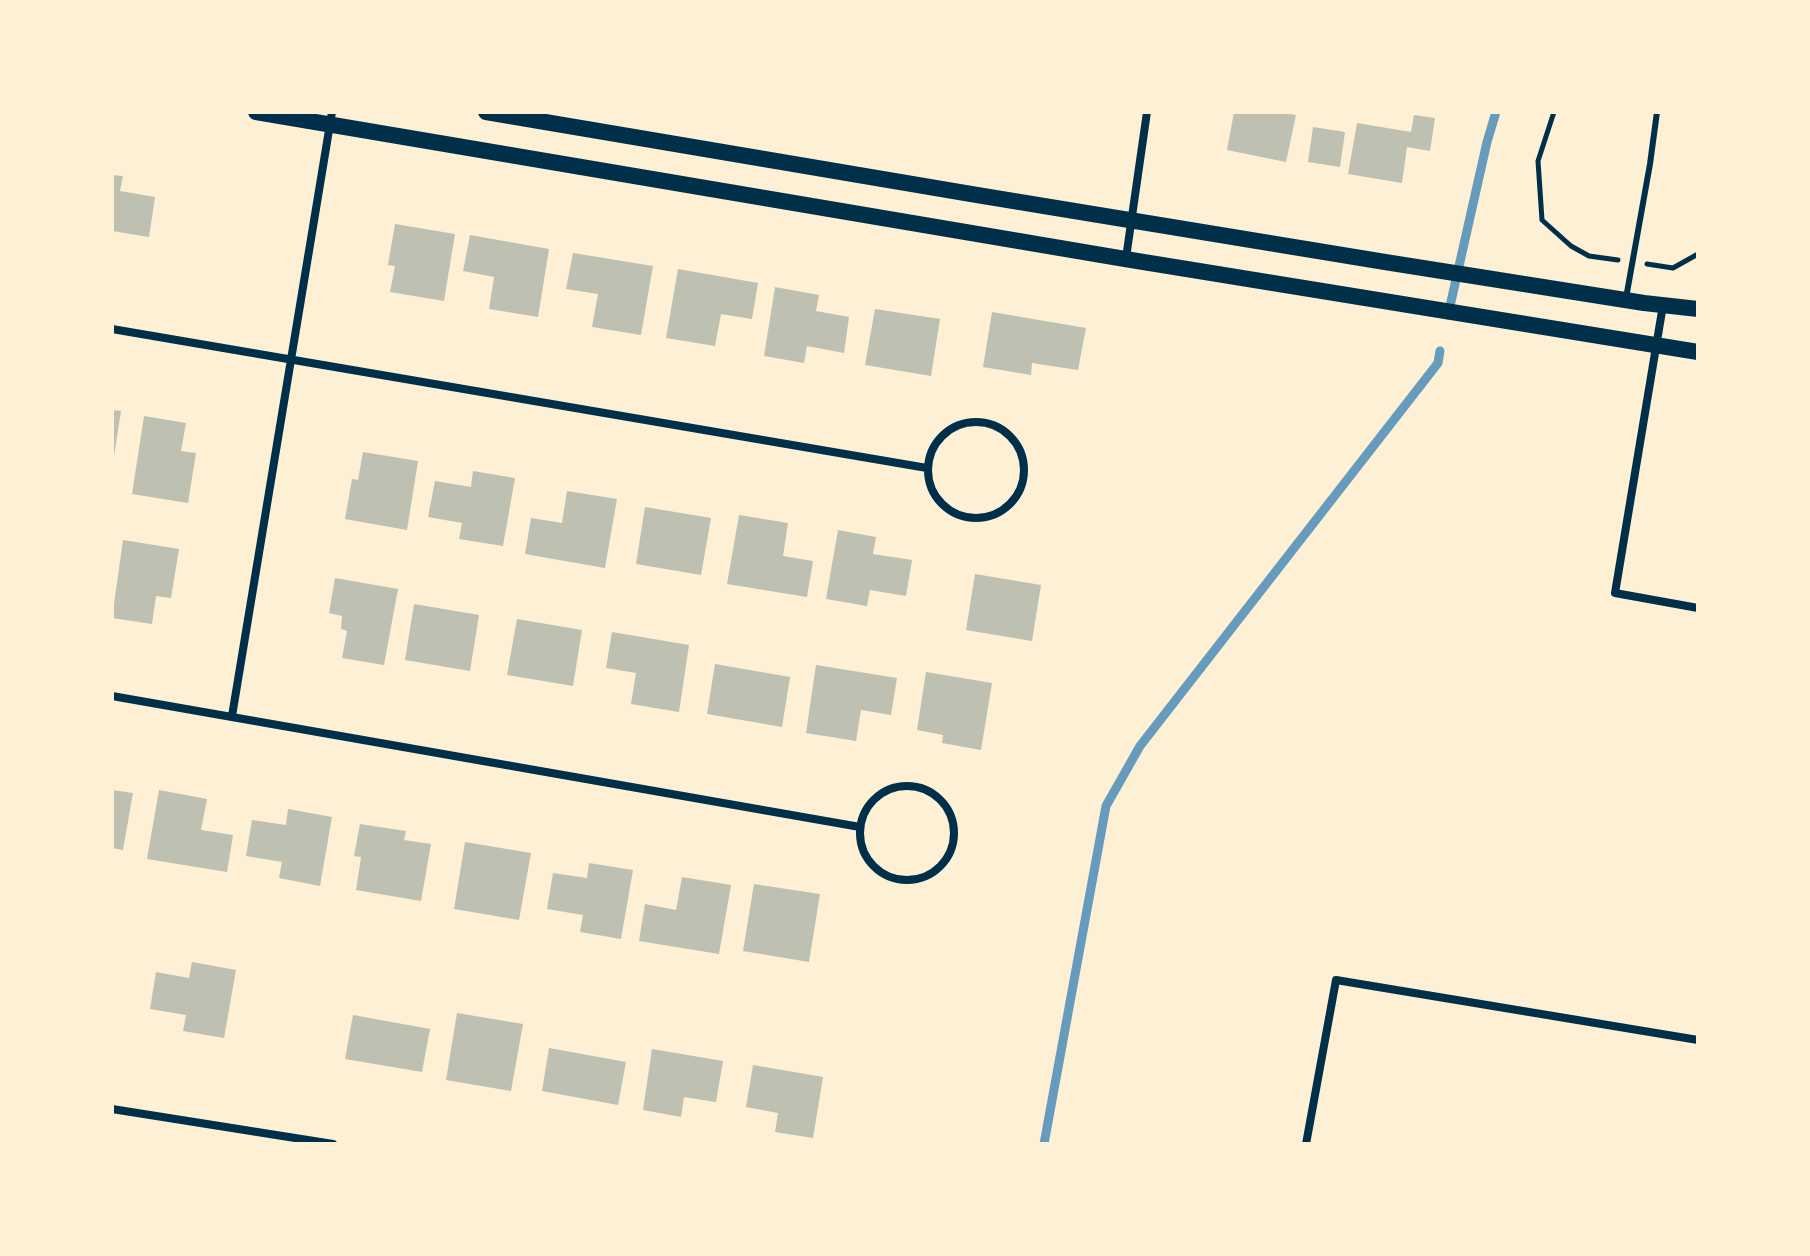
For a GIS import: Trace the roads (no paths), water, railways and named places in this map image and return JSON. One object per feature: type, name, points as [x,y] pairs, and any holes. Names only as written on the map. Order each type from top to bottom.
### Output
[{"type":"main road","points":[[256,112],[331,118],[1125,259],[1698,352]]},
{"type":"main road","points":[[486,112],[1385,262],[1698,309]]},
{"type":"street","points":[[1125,259],[1147,112]]},
{"type":"street","points":[[232,716],[331,118]]},
{"type":"street","points":[[1663,305],[1615,593],[1698,608]]},
{"type":"street","points":[[112,329],[927,468]]},
{"type":"street","points":[[974,422],[997,427],[1010,437],[1020,450],[1024,466],[1023,481],[1017,496],[1006,508],[992,516],[977,519],[961,517],[947,510],[929,484],[927,468],[930,453],[939,439],[951,428],[974,422]]},
{"type":"street","points":[[112,696],[860,827]]},
{"type":"street","points":[[902,786],[918,787],[932,793],[944,804],[952,818],[954,833],[945,861],[923,878],[910,880],[896,879],[872,866],[860,841],[860,827],[864,812],[874,799],[887,790],[902,786]]},
{"type":"street","points":[[1306,1144],[1336,980],[1698,1040]]},
{"type":"street","points":[[112,1109],[333,1144]]},
{"type":"lane","points":[[1625,299],[1657,112]]},
{"type":"waterway","points":[[1448,315],[1496,112]]},
{"type":"waterway","points":[[1044,1144],[1106,806],[1140,746],[1438,363],[1440,351]]}]
